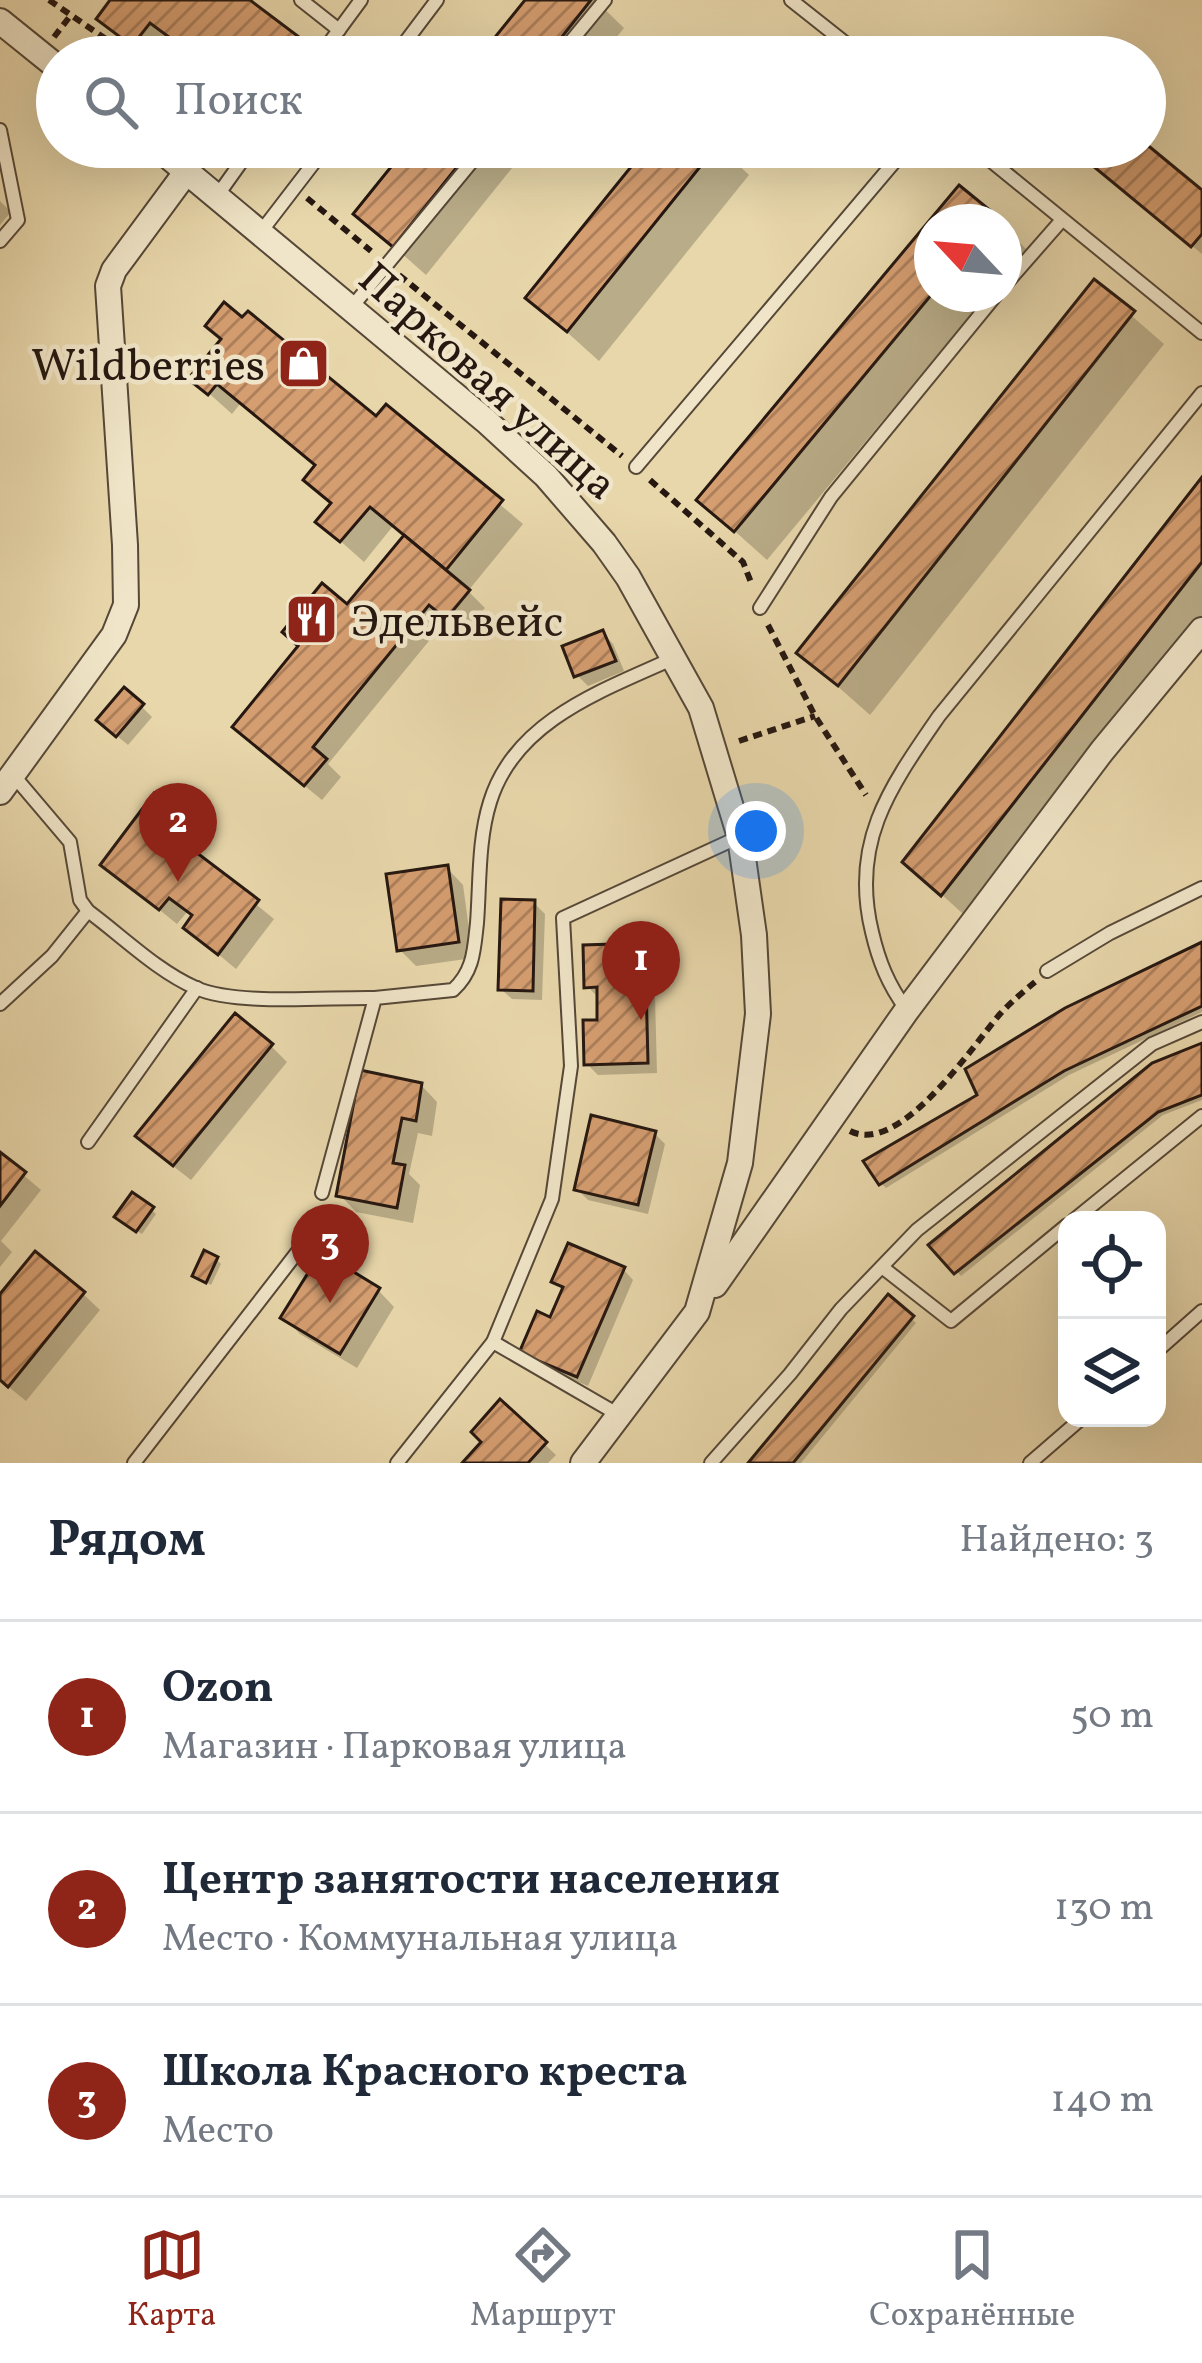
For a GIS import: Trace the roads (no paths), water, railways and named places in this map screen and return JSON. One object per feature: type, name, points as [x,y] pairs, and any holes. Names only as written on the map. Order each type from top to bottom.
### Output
[{"type":"street","points":[[0,21],[36,50]]},
{"type":"street","name":"Парковая улица","points":[[183,168],[546,476],[604,543],[676,658],[701,708],[740,837],[754,935],[758,1014],[740,1163],[698,1312],[583,1463]]},
{"type":"street","points":[[7,784],[114,635],[126,604],[108,286],[114,270],[187,171]]},
{"type":"street","points":[[698,1312],[743,1239],[907,1010],[1102,751],[1202,630]]},
{"type":"lane","points":[[301,0],[339,30]]},
{"type":"lane","points":[[335,36],[362,0]]},
{"type":"lane","points":[[410,36],[437,0]]},
{"type":"lane","points":[[575,36],[604,0]]},
{"type":"lane","points":[[791,0],[836,36]]},
{"type":"lane","points":[[0,130],[18,220],[0,242]]},
{"type":"lane","points":[[217,196],[237,168]]},
{"type":"lane","points":[[260,233],[310,168]]},
{"type":"lane","points":[[350,309],[467,168]]},
{"type":"lane","points":[[635,467],[889,168]]},
{"type":"lane","points":[[999,168],[1202,333]]},
{"type":"lane","points":[[1022,265],[1061,221]]},
{"type":"lane","points":[[760,608],[832,497],[982,312]]},
{"type":"lane","points":[[907,1010],[880,967],[865,903],[864,863],[878,813],[939,716],[1202,393]]},
{"type":"lane","points":[[7,784],[70,842],[80,900],[88,911],[197,988],[226,996],[375,998],[441,993],[462,982],[474,956],[487,815],[502,775],[551,720],[576,703],[676,658]]},
{"type":"lane","points":[[397,1463],[493,1342],[552,1199],[571,1066],[563,918],[740,837]]},
{"type":"lane","points":[[1047,971],[1110,933],[1202,888]]},
{"type":"lane","points":[[0,1004],[52,956],[88,911]]},
{"type":"lane","points":[[88,1142],[197,988]]},
{"type":"lane","points":[[322,1193],[375,998]]},
{"type":"lane","points":[[711,1463],[841,1309],[917,1230],[1152,1043],[1202,1022]]},
{"type":"lane","points":[[1085,1211],[1202,1116]]},
{"type":"lane","points":[[882,1267],[951,1321],[1058,1233]]},
{"type":"lane","points":[[134,1463],[299,1250]]},
{"type":"lane","points":[[1166,1343],[1202,1311]]},
{"type":"lane","points":[[493,1342],[619,1414]]},
{"type":"lane","points":[[1030,1463],[1072,1427]]},
{"type":"place","name":"Wildberries","points":[[304,364]]},
{"type":"place","name":"Эдельвейс","points":[[312,620]]},
{"type":"place","name":"Центр занятости населения","points":[[178,882]]},
{"type":"place","name":"Ozon","points":[[641,1020]]},
{"type":"place","name":"Школа Красного креста","points":[[330,1303]]}]
